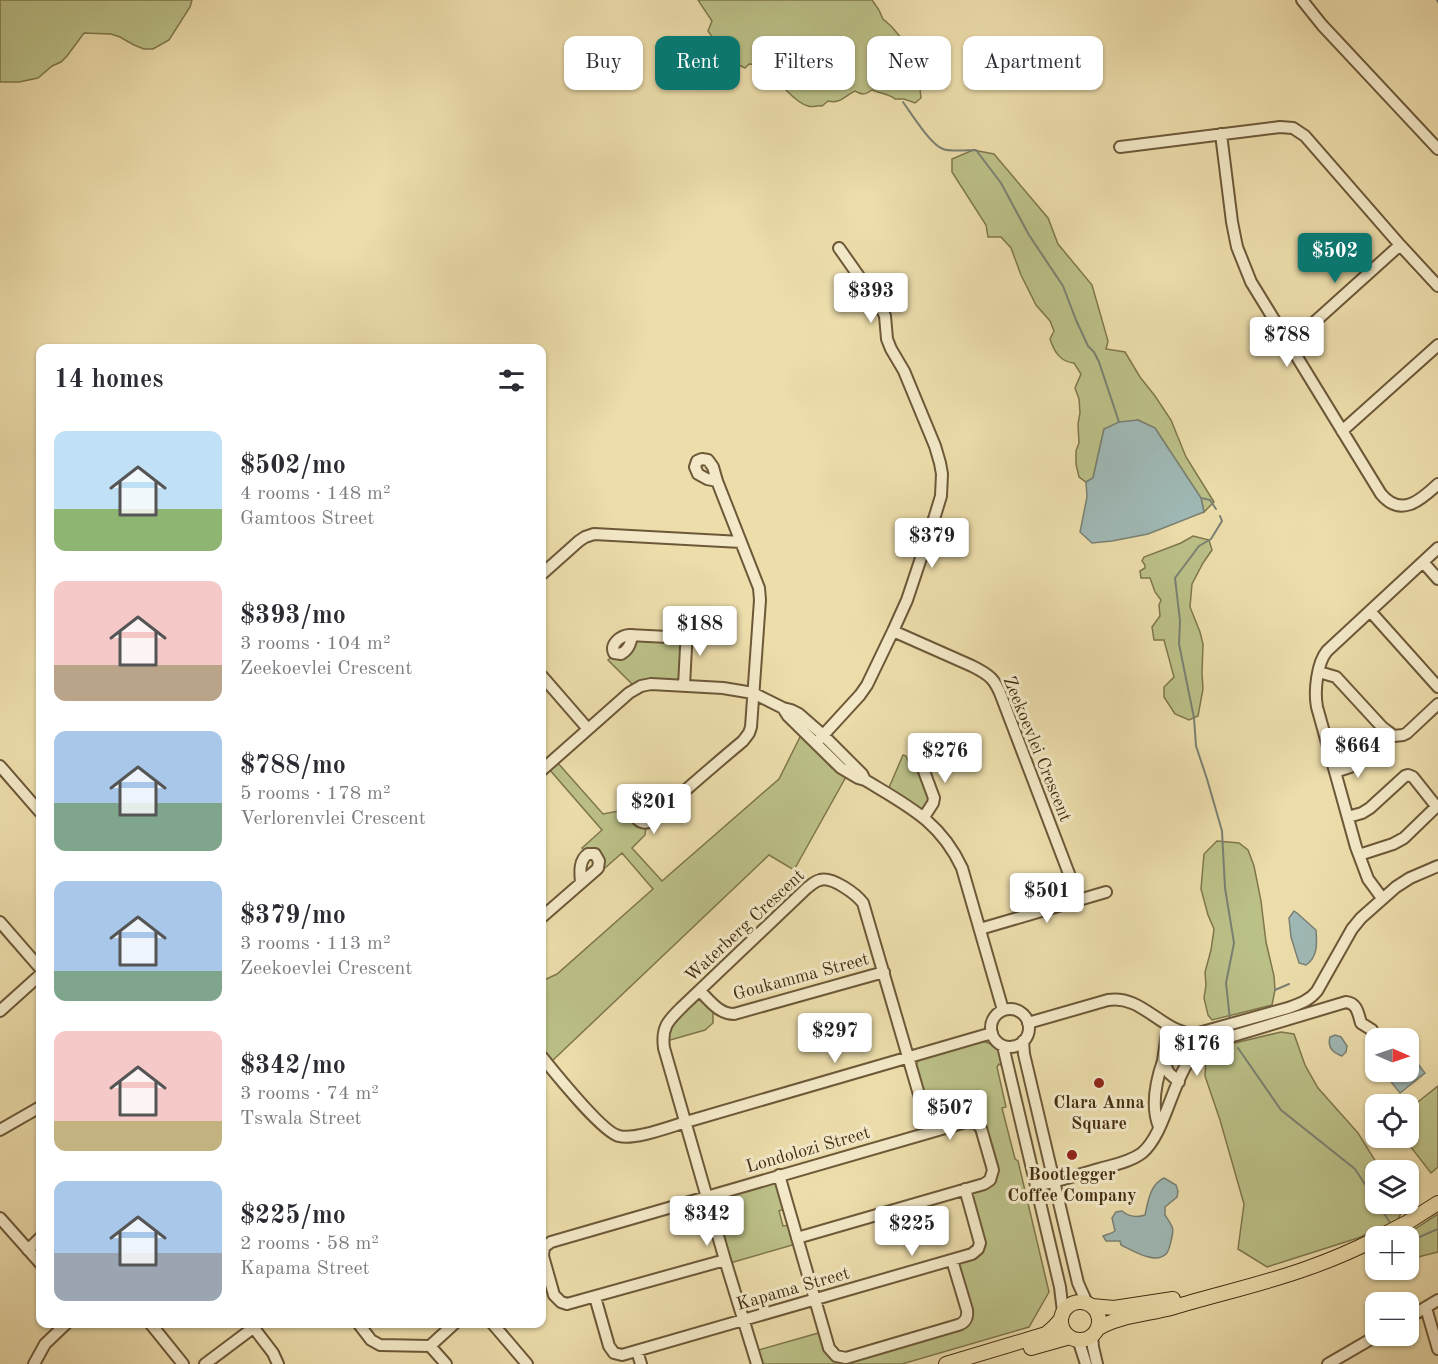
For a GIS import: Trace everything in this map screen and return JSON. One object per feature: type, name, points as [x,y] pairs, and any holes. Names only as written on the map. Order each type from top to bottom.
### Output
[{"type":"main road","points":[[1400,1226],[1438,1203]]},
{"type":"main road","points":[[973,1364],[1074,1338],[1088,1338],[1109,1322],[1156,1312],[1308,1268],[1365,1244]]},
{"type":"main road","points":[[946,1364],[1046,1334],[1054,1327],[1069,1305],[1075,1303],[1114,1308],[1227,1292]]},
{"type":"main road","points":[[1089,1305],[1096,1311],[1098,1317],[1094,1332]]},
{"type":"main road","points":[[1062,1316],[1062,1327],[1074,1338]]},
{"type":"street","points":[[1302,0],[1322,25],[1438,149]]},
{"type":"street","points":[[1120,147],[1280,127],[1289,127],[1299,131],[1438,285]]},
{"type":"street","points":[[1221,134],[1237,247],[1251,282],[1381,494],[1389,502],[1401,506],[1422,498],[1438,484]]},
{"type":"street","points":[[1289,345],[1400,245]]},
{"type":"street","points":[[820,739],[867,685],[893,631],[907,600],[941,496],[942,485],[940,463],[935,446],[904,371],[886,339],[885,316],[882,309],[839,248]]},
{"type":"street","points":[[1342,431],[1438,345]]},
{"type":"street","points":[[666,807],[743,741],[751,727],[760,592],[717,481]]},
{"type":"street","points":[[546,570],[579,541],[594,534],[741,542]]},
{"type":"street","points":[[1382,898],[1368,879],[1359,855],[1335,772],[1317,707],[1319,672],[1322,657],[1438,548]]},
{"type":"street","points":[[1423,562],[1438,579]]},
{"type":"street","points":[[1370,611],[1438,687]]},
{"type":"street","name":"Zeekoevlei Crescent","points":[[893,631],[972,666],[994,680],[1079,900]]},
{"type":"street","points":[[632,635],[687,633],[684,686]]},
{"type":"street","points":[[1319,672],[1336,677],[1382,727],[1394,736],[1407,732],[1438,704]]},
{"type":"street","points":[[546,681],[588,729]]},
{"type":"street","points":[[546,766],[629,693],[641,686],[651,684],[723,688],[753,693],[799,714],[820,739],[862,774],[865,780],[924,817],[945,838],[962,868],[1003,1010]]},
{"type":"street","points":[[915,747],[934,798],[924,817]]},
{"type":"street","points":[[1335,772],[1350,767],[1364,756]]},
{"type":"street","points":[[0,766],[36,807]]},
{"type":"street","points":[[1348,817],[1370,808],[1408,775],[1413,777],[1437,806],[1404,837],[1393,844],[1359,855]]},
{"type":"street","points":[[1028,1023],[1108,1000],[1119,999],[1133,1003],[1168,1026],[1184,1033],[1200,1033],[1288,1008],[1306,1001],[1317,991],[1352,929],[1382,898],[1402,882],[1438,866]]},
{"type":"street","name":"Waterberg Crescent","points":[[757,1364],[664,1048],[663,1035],[666,1024],[807,888],[824,879],[837,884],[863,903],[930,1132]]},
{"type":"street","points":[[546,913],[581,882]]},
{"type":"street","points":[[980,929],[1106,892]]},
{"type":"street","points":[[0,922],[36,963]]},
{"type":"street","name":"Goukamma Street","points":[[700,991],[721,1012],[734,1014],[884,972]]},
{"type":"street","points":[[0,1011],[36,979]]},
{"type":"street","points":[[1037,1186],[1133,1159],[1147,1148],[1159,1127],[1187,1063],[1194,1053],[1206,1044],[1346,1002],[1354,1005],[1361,1023],[1369,1028]]},
{"type":"street","points":[[1003,1010],[1016,1011],[1024,1016],[1028,1023],[1028,1033],[1023,1041],[1014,1046],[1004,1046],[996,1041],[992,1033],[993,1019],[1003,1010]]},
{"type":"street","points":[[1159,1127],[1156,1122],[1158,1078],[1168,1026]]},
{"type":"street","points":[[546,1063],[601,1125],[617,1136],[627,1137],[992,1033]]},
{"type":"street","points":[[1023,1041],[1024,1054],[1078,1283],[1089,1305]]},
{"type":"street","points":[[1004,1046],[1062,1296],[1062,1316]]},
{"type":"street","points":[[1163,1061],[1166,1069],[1179,1082]]},
{"type":"street","points":[[0,1130],[36,1109]]},
{"type":"street","name":"Londolozi Street","points":[[546,1245],[969,1121],[981,1128],[992,1167],[990,1179],[984,1184],[797,1238]]},
{"type":"street","points":[[779,1175],[829,1348],[836,1356],[846,1358],[958,1325],[964,1321],[967,1310],[952,1260]]},
{"type":"street","name":"Kapama Street","points":[[595,1297],[610,1349],[620,1355],[815,1300],[977,1251],[980,1240],[965,1189]]},
{"type":"street","points":[[0,1218],[36,1259]]},
{"type":"street","points":[[28,1250],[36,1242]]},
{"type":"street","points":[[595,1297],[725,1260]]},
{"type":"street","name":"Londolozi Street","points":[[546,1267],[554,1295],[563,1304],[595,1297]]},
{"type":"street","points":[[1419,1312],[1438,1300]]},
{"type":"street","points":[[1426,1308],[1438,1349]]},
{"type":"street","points":[[33,1364],[45,1344],[62,1328]]},
{"type":"street","points":[[154,1328],[183,1364]]},
{"type":"street","points":[[206,1364],[248,1328]]},
{"type":"street","points":[[253,1328],[273,1353],[278,1364]]},
{"type":"street","points":[[362,1328],[375,1343],[380,1345],[430,1346],[450,1328]]},
{"type":"street","points":[[496,1328],[527,1364]]},
{"type":"street","points":[[1094,1332],[1093,1347],[1097,1364]]},
{"type":"street","points":[[1074,1338],[1086,1364]]},
{"type":"street","points":[[1328,1364],[1365,1343]]},
{"type":"street","points":[[430,1346],[446,1364]]},
{"type":"street","points":[[638,1351],[641,1364]]},
{"type":"green space","points":[[0,0],[192,0],[169,40],[153,49],[144,49],[111,34],[84,33],[61,62],[52,66],[38,78],[19,82],[0,82]]},
{"type":"green space","points":[[698,0],[872,0],[883,19],[899,36],[867,36],[867,90],[872,90],[864,94],[855,91],[839,100],[811,107],[798,101],[786,90],[855,90],[855,36],[752,36],[752,64],[745,68],[740,66],[740,36],[712,36],[708,31],[712,21]]},
{"type":"green space","points":[[872,90],[920,90],[921,98],[915,103]]},
{"type":"green space","points":[[973,150],[994,154],[1048,218],[1058,244],[1092,285],[1108,341],[1106,349],[1125,352],[1171,420],[1186,457],[1214,502],[1204,512],[1201,498],[1155,428],[1138,420],[1104,429],[1093,478],[1086,482],[1079,477],[1076,451],[1079,443],[1080,413],[1075,388],[1081,374],[1074,363],[1065,361],[1056,352],[1050,339],[1054,331],[1050,321],[1036,305],[1011,248],[1001,237],[988,237],[986,225],[952,172],[952,159]]},
{"type":"green space","points":[[1193,536],[1209,540],[1212,550],[1192,584],[1190,607],[1203,644],[1203,689],[1198,716],[1189,720],[1175,714],[1164,697],[1164,687],[1174,677],[1164,640],[1154,640],[1152,627],[1160,616],[1161,600],[1150,578],[1141,578],[1140,571],[1145,568],[1142,561],[1144,557]]},
{"type":"green space","points":[[636,640],[678,642],[682,646],[680,677],[677,681],[633,685],[608,660]]},
{"type":"green space","points":[[802,733],[821,752],[832,768],[847,775],[794,870],[769,855],[551,1062],[546,1056],[546,979],[557,974],[653,889],[622,853],[605,868],[582,848],[602,830],[549,769],[557,762],[603,814],[630,811],[646,827],[645,835],[632,848],[662,881],[779,779]]},
{"type":"green space","points":[[903,755],[908,761],[918,765],[930,799],[923,809],[888,790]]},
{"type":"green space","points":[[1217,841],[1239,843],[1248,850],[1254,866],[1261,901],[1275,990],[1272,1005],[1212,1020],[1208,1015],[1204,998],[1205,972],[1214,929],[1201,889],[1204,854]]},
{"type":"green space","points":[[697,1000],[702,1000],[713,1010],[713,1023],[705,1030],[667,1041],[670,1025]]},
{"type":"green space","points":[[1281,1032],[1294,1034],[1305,1065],[1318,1088],[1358,1133],[1365,1148],[1367,1148],[1375,1160],[1365,1160],[1365,1214],[1400,1214],[1397,1221],[1386,1226],[1365,1226],[1365,1235],[1358,1238],[1267,1267],[1238,1249],[1244,1204],[1205,1076],[1206,1058],[1222,1046]]},
{"type":"green space","points":[[982,1041],[995,1047],[1001,1058],[1003,1067],[999,1064],[997,1067],[1006,1107],[1002,1108],[1015,1159],[1018,1161],[1049,1292],[1029,1327],[902,1364],[759,1364],[755,1351],[822,1332],[831,1357],[965,1324],[958,1266],[961,1262],[977,1255],[971,1196],[973,1192],[991,1184],[984,1128],[936,1126],[932,1123],[915,1066],[921,1058]]},
{"type":"green space","points":[[1438,1086],[1438,1167],[1431,1173],[1412,1148],[1419,1148],[1419,1101]]},
{"type":"green space","points":[[770,1181],[776,1183],[786,1208],[779,1211],[783,1226],[791,1225],[796,1244],[730,1263],[720,1226],[727,1224],[722,1208],[715,1210],[713,1205],[716,1198]]},
{"type":"green space","points":[[1438,1214],[1438,1252],[1419,1257],[1419,1226]]},
{"type":"water","points":[[1138,420],[1155,428],[1201,498],[1204,512],[1148,534],[1092,543],[1080,532],[1087,497],[1086,482],[1093,478],[1104,429],[1119,422]]},
{"type":"water","points":[[1294,911],[1316,930],[1315,954],[1306,965],[1299,963],[1291,937],[1289,918]]},
{"type":"water","points":[[1335,1035],[1341,1037],[1347,1046],[1342,1056],[1333,1052],[1330,1047],[1330,1037]]},
{"type":"water","points":[[1419,1065],[1425,1073],[1419,1078]]},
{"type":"water","points":[[1391,1082],[1414,1082],[1400,1093]]},
{"type":"water","points":[[1164,1178],[1176,1185],[1178,1191],[1177,1197],[1165,1207],[1165,1215],[1173,1230],[1166,1254],[1156,1258],[1150,1257],[1121,1245],[1120,1241],[1106,1241],[1103,1236],[1115,1231],[1112,1218],[1116,1212],[1122,1211],[1135,1216],[1145,1215],[1153,1189]]},
{"type":"waterway","points":[[903,102],[921,128],[938,146],[950,150],[976,150],[1001,183],[1029,235],[1063,286],[1088,346],[1099,362],[1119,422]]},
{"type":"waterway","points":[[1201,498],[1210,500],[1216,509]]},
{"type":"waterway","points":[[1220,516],[1222,521],[1211,539],[1199,546],[1175,578],[1180,621],[1179,644],[1194,718],[1196,746],[1222,831],[1225,888],[1234,943],[1226,983],[1230,1020]]},
{"type":"waterway","points":[[1275,990],[1289,984]]},
{"type":"waterway","points":[[1238,1048],[1281,1110],[1355,1169],[1365,1184]]},
{"type":"waterway","points":[[1384,1214],[1391,1224]]},
{"type":"waterway","points":[[1419,1237],[1438,1229]]},
{"type":"place","name":"Clara Anna Square","points":[[1099,1083]]},
{"type":"place","name":"Bootlegger Coffee Company","points":[[1072,1155]]}]
